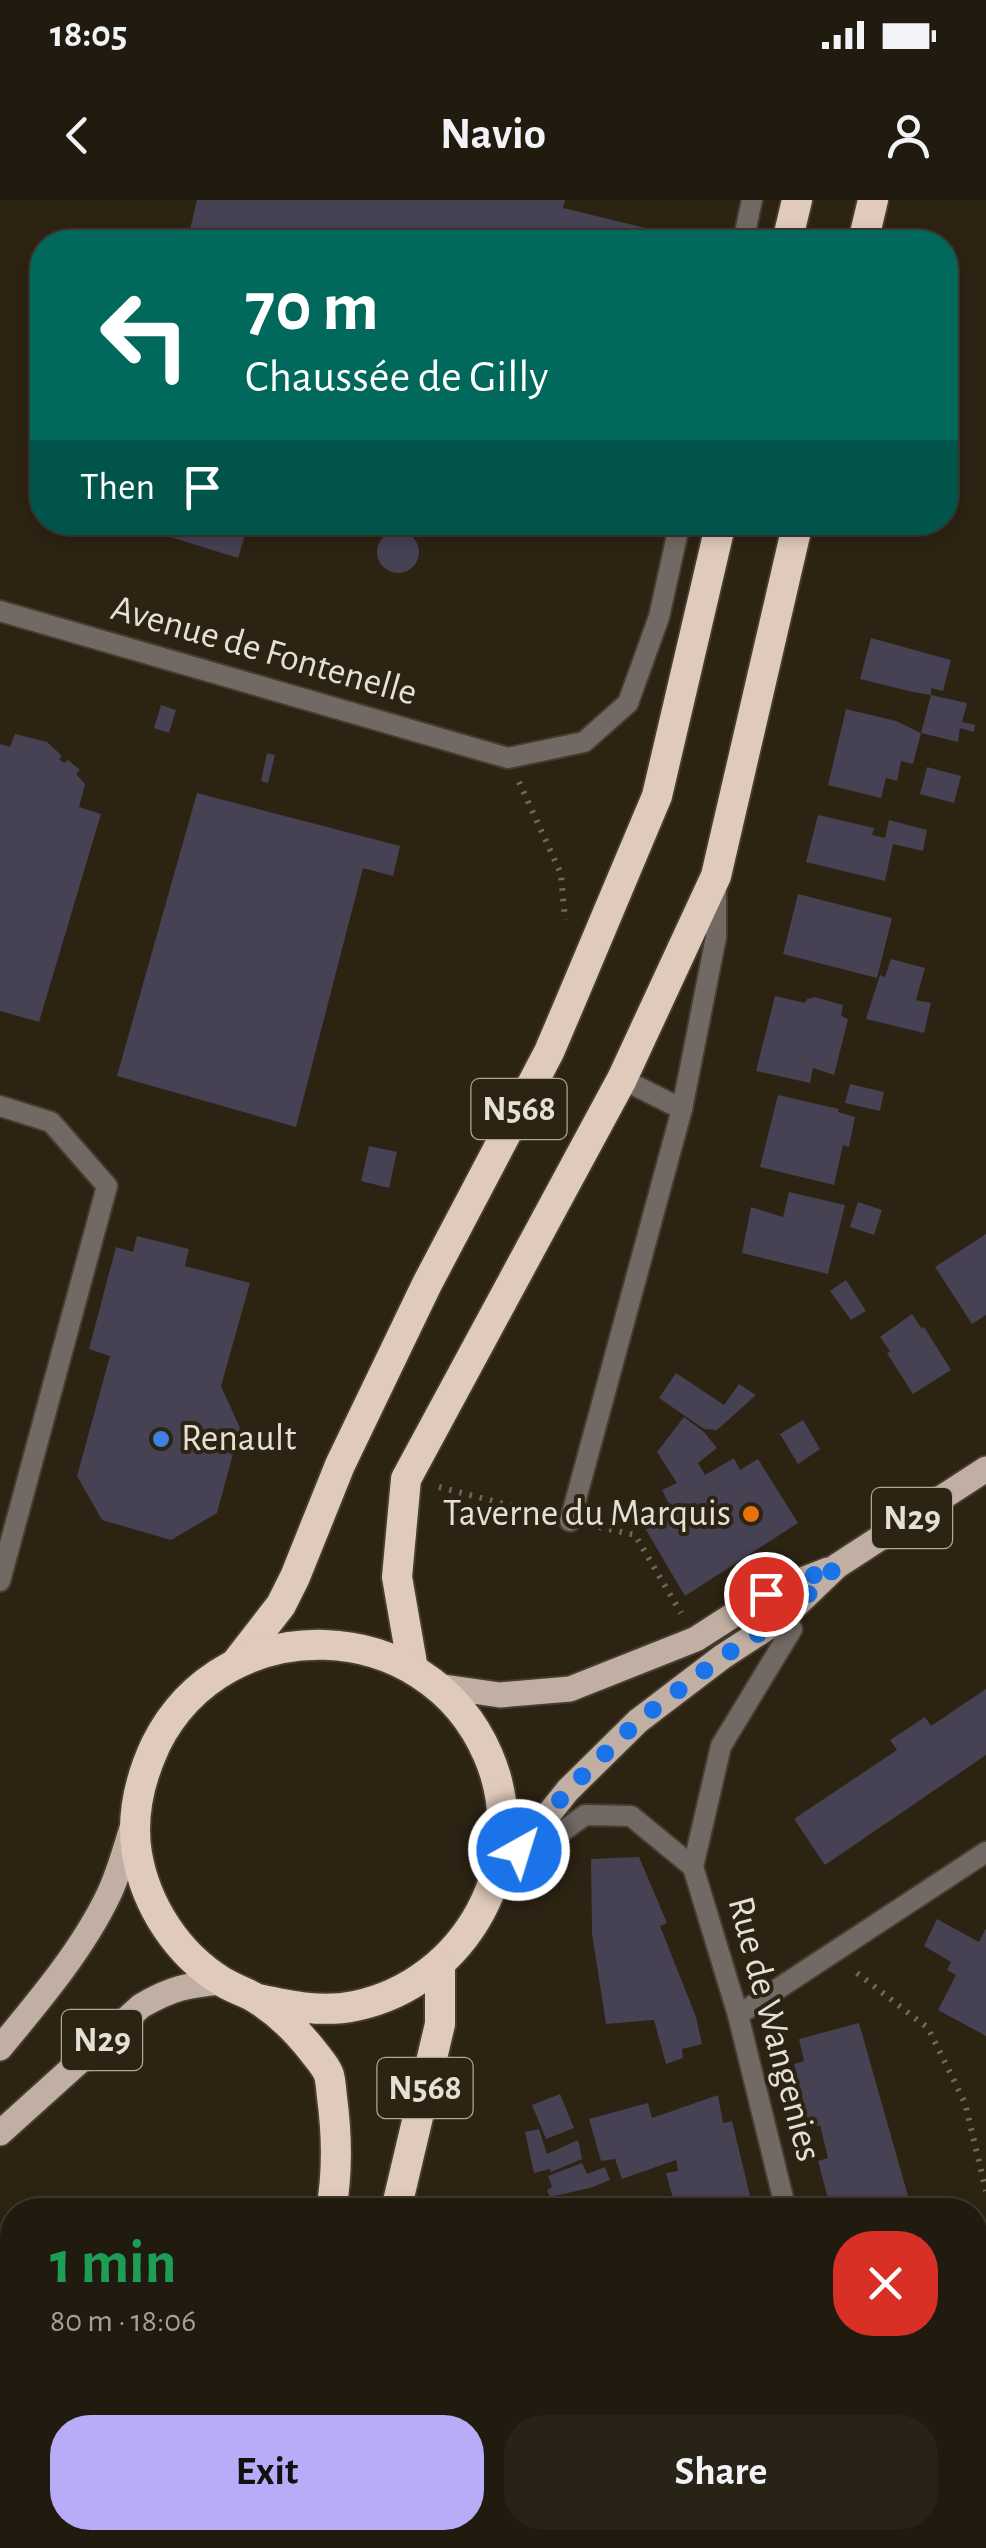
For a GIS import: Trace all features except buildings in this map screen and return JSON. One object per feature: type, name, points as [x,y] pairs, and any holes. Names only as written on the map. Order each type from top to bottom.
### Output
[{"type":"highway","points":[[790,230],[797,200]]},
{"type":"highway","points":[[866,230],[873,200]]},
{"type":"highway","name":"N568","points":[[236,1663],[281,1606],[340,1465],[419,1300],[550,1052],[657,796],[718,535]]},
{"type":"highway","name":"N568","points":[[425,1678],[398,1577],[406,1479],[622,1079],[716,876],[795,535]]},
{"type":"highway","points":[[326,1643],[370,1650],[425,1678],[467,1718],[488,1755],[500,1796],[502,1839],[495,1881],[473,1927],[440,1965],[399,1992],[354,2007],[305,2010],[258,2000],[222,1982],[191,1958],[166,1927],[148,1892],[137,1853],[136,1813],[145,1767],[166,1724],[197,1689],[236,1663],[280,1647],[326,1643]]},
{"type":"highway","name":"N568","points":[[399,2198],[440,2024],[440,1965]]},
{"type":"highway","name":"N568","points":[[258,2000],[298,2032],[328,2072],[338,2140],[324,2198]]},
{"type":"main road","name":"N29","points":[[425,1678],[500,1695],[570,1689],[696,1640],[766,1594],[837,1566],[986,1470]]},
{"type":"main road","name":"N29","points":[[495,1881],[568,1790],[638,1721],[722,1657],[786,1616],[837,1566]]},
{"type":"main road","name":"N29","points":[[0,2048],[53,1981],[100,1910],[122,1860],[136,1813]]},
{"type":"main road","name":"N29","points":[[0,2133],[141,2006],[168,1990],[222,1982]]},
{"type":"street","points":[[746,230],[752,200]]},
{"type":"street","points":[[508,758],[584,742],[628,703],[659,617],[677,535]]},
{"type":"street","name":"Avenue de Fontenelle","points":[[0,611],[508,758]]},
{"type":"street","points":[[570,1521],[682,1109],[716,936],[716,876]]},
{"type":"street","points":[[622,1079],[682,1109]]},
{"type":"street","points":[[0,1106],[51,1122],[108,1186],[0,1581]]},
{"type":"street","points":[[495,1881],[585,1815],[631,1816],[693,1868],[721,1746],[792,1630],[786,1616]]},
{"type":"street","points":[[738,2015],[986,1852]]},
{"type":"street","name":"Rue de Wangenies","points":[[693,1868],[738,2015],[783,2198]]},
{"type":"path","points":[[508,758],[561,874],[566,927]]},
{"type":"path","points":[[406,1479],[635,1534],[696,1640]]},
{"type":"path","points":[[832,1954],[928,2028],[965,2103],[986,2191]]},
{"type":"place","name":"Renault","points":[[161,1439]]},
{"type":"place","name":"Taverne du Marquis","points":[[751,1514]]},
{"type":"route","points":[[519,1850],[568,1790],[638,1721],[722,1657],[786,1616],[837,1566],[766,1594]]}]
